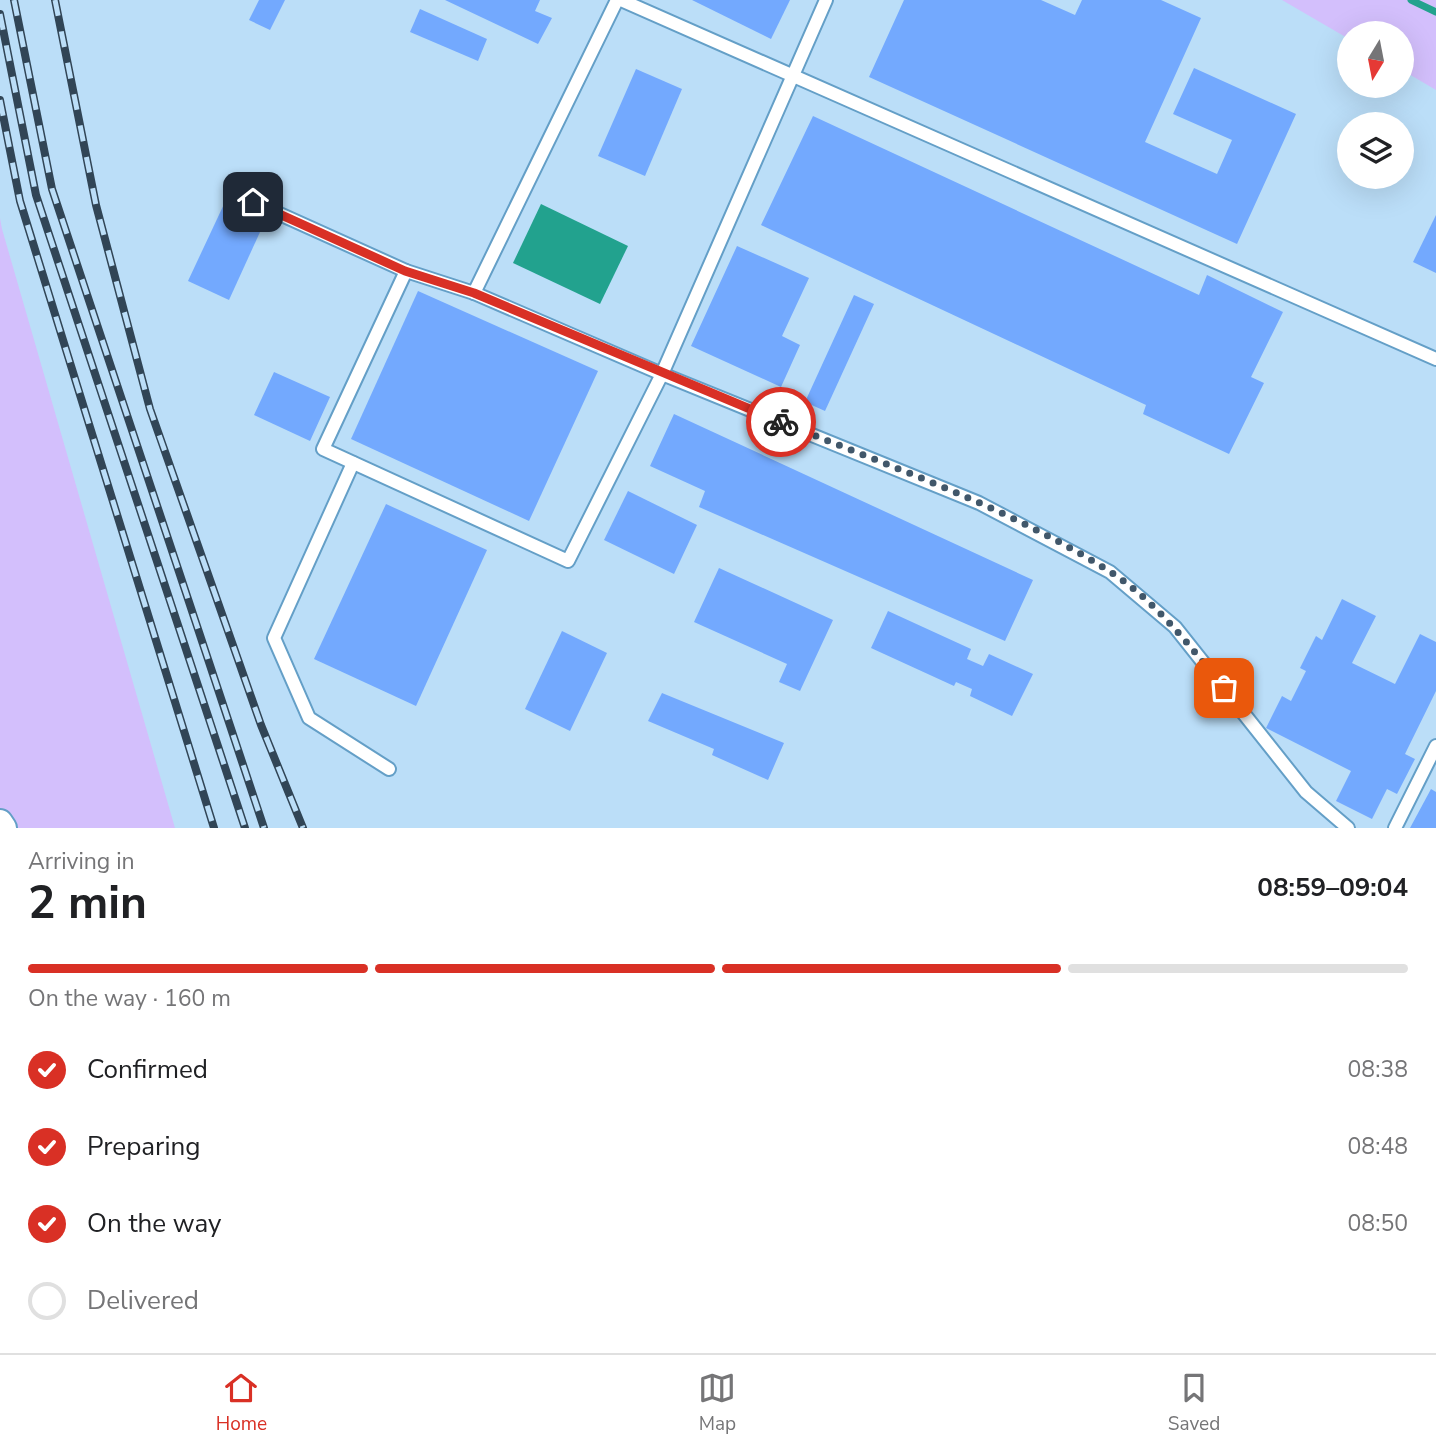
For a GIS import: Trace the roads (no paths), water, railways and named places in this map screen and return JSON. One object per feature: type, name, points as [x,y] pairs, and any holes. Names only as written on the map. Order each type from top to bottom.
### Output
[{"type":"street","points":[[0,822],[4,828]]},
{"type":"lane","points":[[474,293],[619,0],[1436,359]]},
{"type":"lane","points":[[405,271],[323,449],[568,561],[662,374],[826,0]]},
{"type":"lane","points":[[253,202],[405,271],[474,293],[662,374],[979,503],[1111,572],[1175,627],[1306,792],[1348,828]]},
{"type":"lane","points":[[353,463],[274,638],[309,718],[389,769]]},
{"type":"lane","points":[[1395,828],[1436,746]]},
{"type":"waterway","points":[[1411,0],[1436,12]]},
{"type":"railway","points":[[14,0],[52,189],[264,828]]},
{"type":"railway","points":[[55,0],[96,205],[150,409],[261,725],[303,828]]},
{"type":"railway","points":[[0,14],[36,195],[245,828]]},
{"type":"railway","points":[[0,100],[20,201],[214,828]]}]
